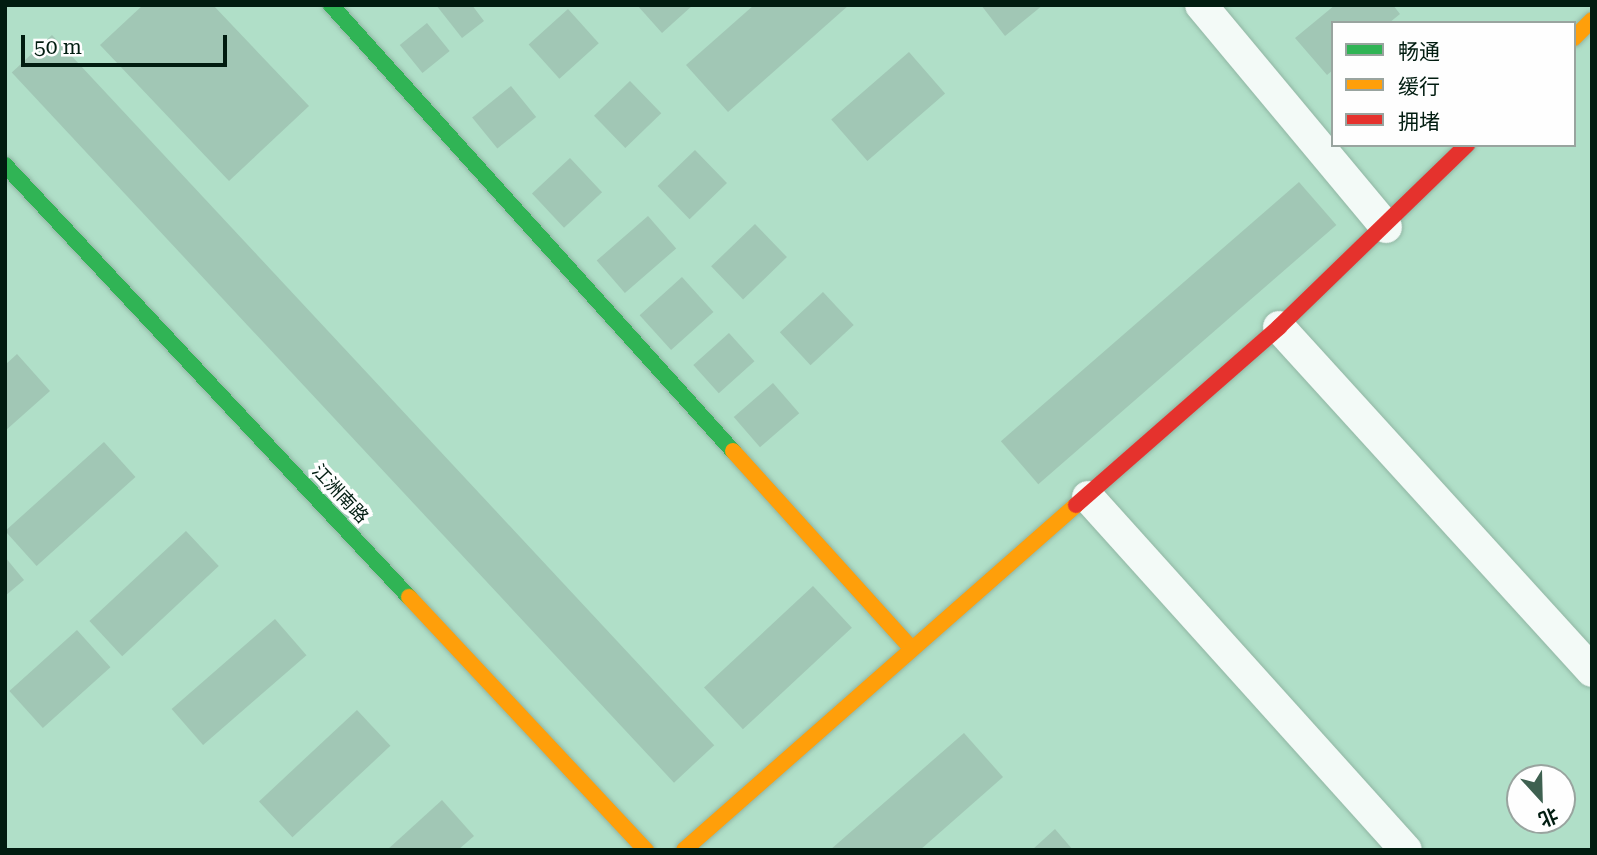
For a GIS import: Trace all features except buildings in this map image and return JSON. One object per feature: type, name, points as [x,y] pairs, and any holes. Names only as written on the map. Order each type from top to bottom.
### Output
[{"type":"street","points":[[331,5],[910,647]]},
{"type":"street","points":[[1201,5],[1386,227]]},
{"type":"street","points":[[1576,36],[1592,20]]},
{"type":"street","points":[[684,850],[910,647],[1087,497],[1279,327],[1386,227],[1466,147]]},
{"type":"street","name":"江洲南路","points":[[5,165],[646,850]]},
{"type":"street","points":[[1279,327],[1592,671]]},
{"type":"street","points":[[1087,497],[1406,850]]},
{"type":"traffic: fast","points":[[331,5],[733,451]]},
{"type":"traffic: fast","points":[[5,165],[409,597]]},
{"type":"traffic: slow","points":[[1576,36],[1592,20]]},
{"type":"traffic: slow","points":[[733,451],[910,647]]},
{"type":"traffic: slow","points":[[684,850],[1076,505]]},
{"type":"traffic: slow","points":[[409,597],[646,850]]},
{"type":"traffic: jam","points":[[1076,505],[1279,327],[1465,147]]}]
